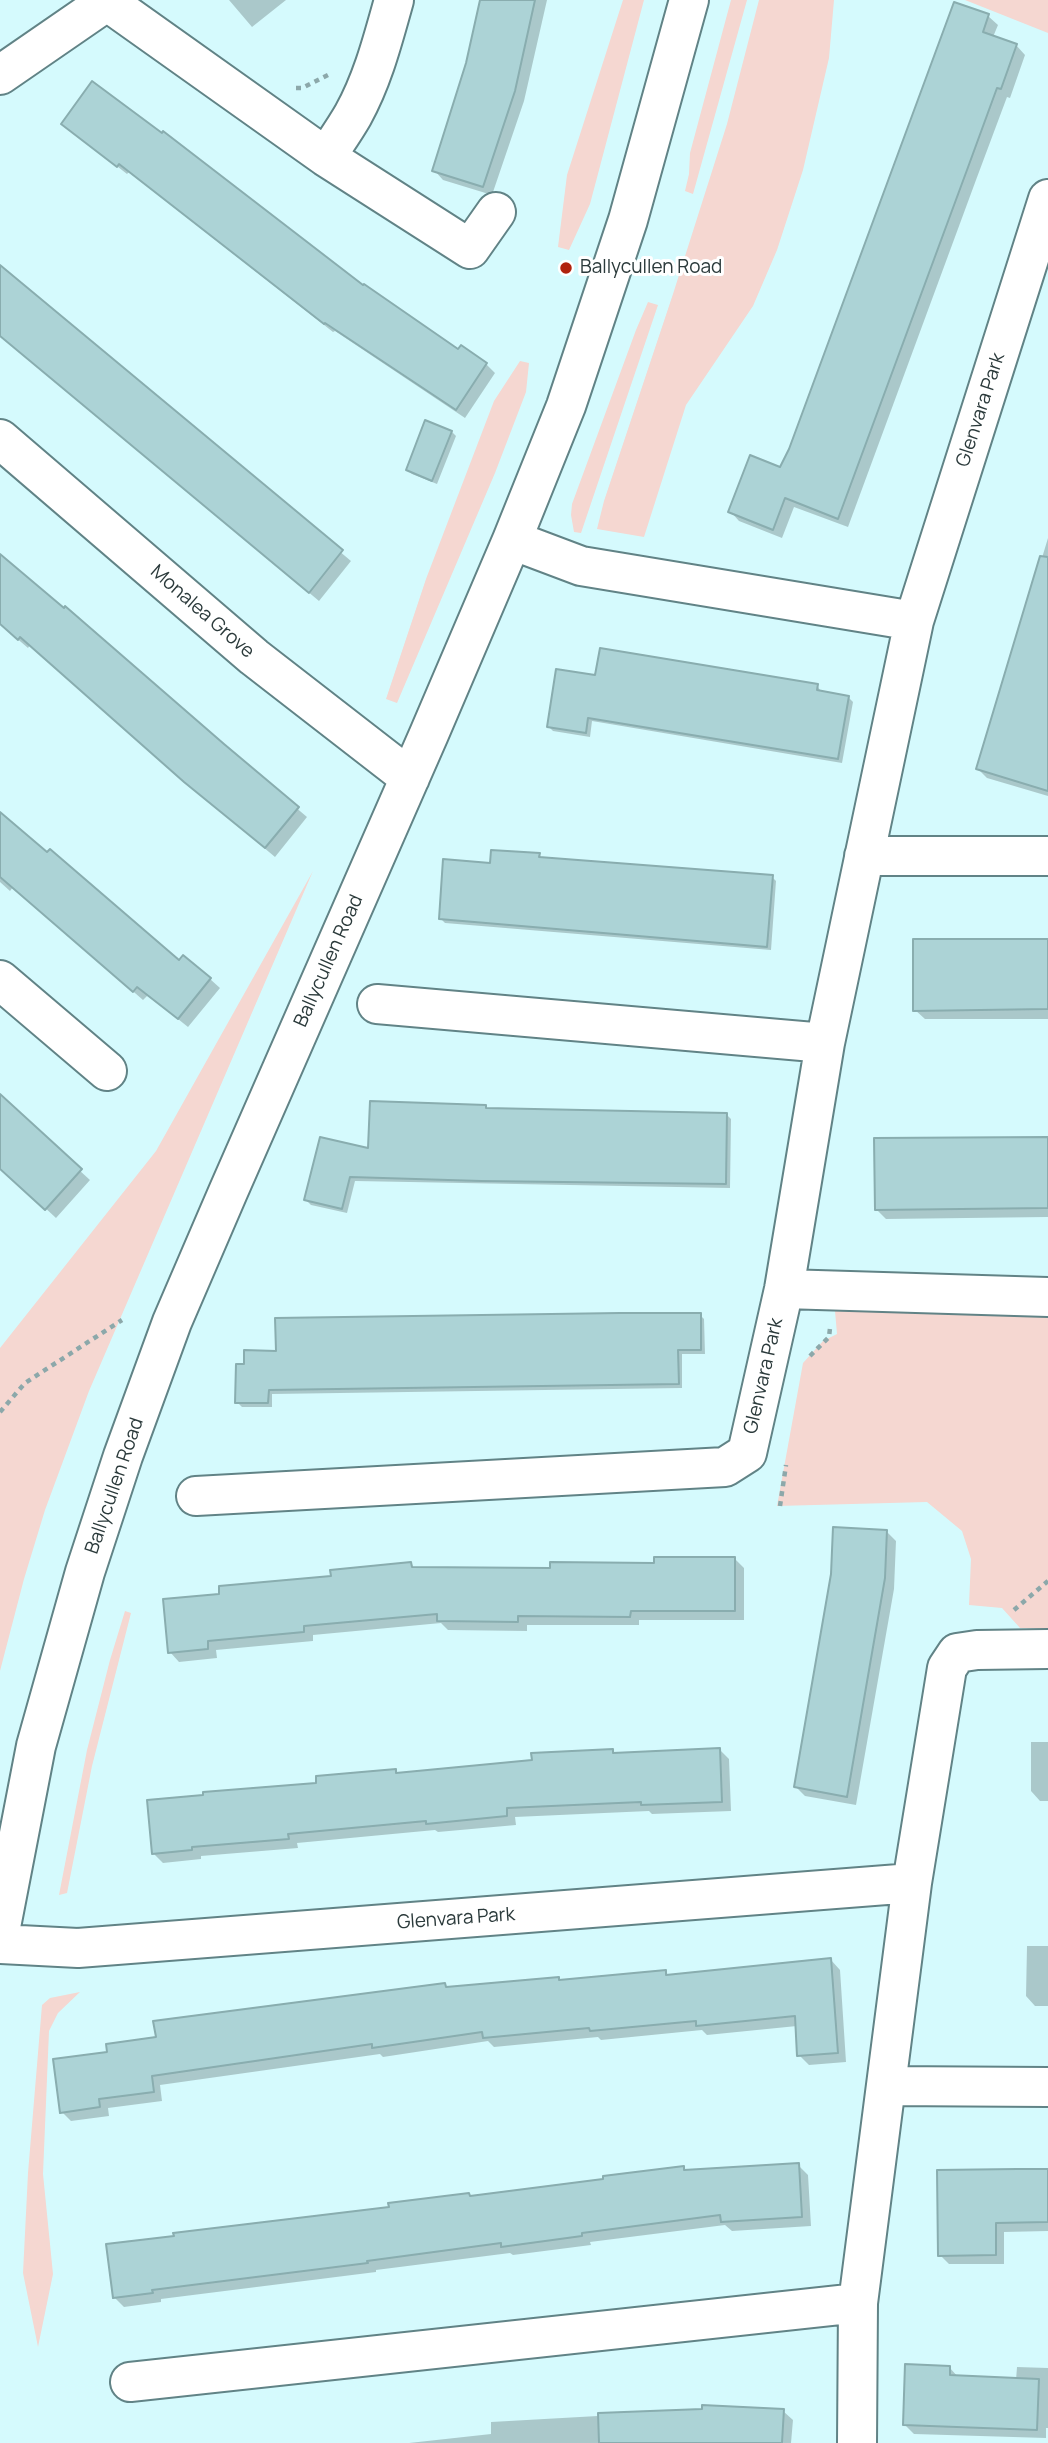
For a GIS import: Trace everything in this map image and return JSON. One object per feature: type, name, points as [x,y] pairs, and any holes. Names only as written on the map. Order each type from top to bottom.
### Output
[{"type":"street","points":[[326,157],[354,114],[377,61],[394,0]]},
{"type":"street","name":"Ballycullen Road","points":[[0,1931],[36,1746],[85,1572],[124,1457],[173,1322],[410,778],[566,406],[599,313],[643,170],[689,0]]},
{"type":"street","points":[[0,75],[105,1],[326,157],[470,249],[496,212]]},
{"type":"street","name":"Glenvara Park","points":[[197,1496],[725,1467],[747,1453],[784,1289],[825,1043],[914,621],[1048,199]]},
{"type":"street","name":"Monalea Grove","points":[[0,439],[254,657],[410,778]]},
{"type":"street","points":[[512,540],[581,566],[914,621]]},
{"type":"street","points":[[864,856],[1048,856]]},
{"type":"street","points":[[0,980],[107,1071]]},
{"type":"street","points":[[377,1004],[825,1043]]},
{"type":"street","points":[[784,1289],[1048,1297]]},
{"type":"street","points":[[857,2443],[858,2303],[912,1883],[947,1668],[957,1653],[991,1649],[1048,1649]]},
{"type":"street","name":"Glenvara Park","points":[[0,1944],[78,1948],[912,1883]]},
{"type":"street","points":[[886,2086],[1048,2087]]},
{"type":"street","points":[[130,2382],[858,2303]]},
{"type":"path","points":[[289,89],[302,88],[333,72]]},
{"type":"path","points":[[0,1412],[25,1383],[122,1320]]},
{"type":"path","points":[[1008,1615],[1048,1581]]},
{"type":"shaded area","points":[[623,0],[644,0],[590,204],[569,250],[558,247],[567,175]]},
{"type":"shaded area","points":[[731,0],[747,0],[693,194],[685,191],[690,153]]},
{"type":"shaded area","points":[[759,0],[834,0],[829,58],[803,170],[777,250],[753,306],[686,405],[644,537],[597,529],[727,124]]},
{"type":"shaded area","points":[[965,0],[1048,0],[1048,33]]},
{"type":"shaded area","points":[[648,302],[658,305],[581,533],[574,532],[572,504]]},
{"type":"shaded area","points":[[520,361],[529,363],[526,392],[495,473],[397,703],[386,699],[426,579],[494,401]]},
{"type":"shaded area","points":[[313,871],[89,1391],[45,1510],[0,1671],[0,1348],[156,1151]]},
{"type":"shaded area","points":[[835,1311],[1048,1314],[1048,1629],[1020,1628],[1002,1608],[969,1605],[971,1559],[962,1531],[927,1502],[777,1506],[803,1363],[823,1341],[837,1334]]},
{"type":"shaded area","points":[[125,1611],[131,1613],[92,1766],[67,1893],[59,1895],[87,1750]]},
{"type":"shaded area","points":[[80,1992],[58,2013],[49,2031],[43,2174],[53,2274],[38,2347],[23,2273],[42,2005],[50,1998]]},
{"type":"building","points":[[480,0],[535,0],[515,91],[483,187],[432,171],[466,63]]},
{"type":"building","points":[[954,2],[989,14],[983,32],[1017,44],[1001,89],[997,88],[838,519],[785,498],[773,530],[728,512],[750,455],[780,467],[789,449]]},
{"type":"building","points":[[92,81],[162,133],[163,131],[363,285],[458,349],[461,345],[487,363],[456,410],[324,324],[119,164],[117,167],[61,124]]},
{"type":"building","points":[[0,265],[343,550],[309,593],[0,336]]},
{"type":"building","points":[[425,420],[452,431],[432,481],[406,470]]},
{"type":"building","points":[[0,554],[64,608],[65,606],[299,807],[265,848],[184,782],[20,637],[18,640],[0,624]]},
{"type":"building","points":[[1040,556],[1048,557],[1048,791],[976,769]]},
{"type":"building","points":[[600,648],[818,684],[817,690],[849,696],[838,759],[588,718],[586,733],[547,727],[556,669],[595,675]]},
{"type":"building","points":[[0,812],[47,852],[50,849],[179,960],[183,955],[211,978],[178,1019],[137,987],[133,992],[0,877]]},
{"type":"building","points":[[491,850],[540,853],[539,857],[773,875],[767,947],[439,919],[443,859],[490,863]]},
{"type":"building","points":[[913,939],[1048,939],[1048,1009],[913,1011]]},
{"type":"building","points":[[0,1094],[82,1169],[45,1210],[0,1169]]},
{"type":"building","points":[[370,1101],[486,1105],[486,1108],[727,1113],[726,1184],[350,1177],[342,1209],[304,1200],[320,1137],[368,1148]]},
{"type":"building","points":[[1048,1137],[1048,1208],[875,1210],[874,1138]]},
{"type":"building","points":[[701,1313],[701,1350],[678,1350],[679,1384],[269,1390],[268,1403],[235,1403],[236,1364],[244,1364],[244,1350],[276,1351],[275,1318]]},
{"type":"building","points":[[833,1527],[887,1530],[885,1578],[847,1797],[794,1787],[831,1574]]},
{"type":"building","points":[[654,1557],[735,1557],[735,1611],[631,1611],[630,1617],[518,1616],[518,1622],[437,1621],[437,1614],[304,1626],[304,1632],[208,1641],[208,1649],[168,1653],[163,1599],[219,1594],[219,1586],[331,1576],[330,1570],[411,1562],[412,1567],[550,1568],[550,1562],[654,1563]]},
{"type":"building","points":[[720,1748],[722,1802],[641,1805],[641,1802],[507,1808],[507,1816],[288,1834],[289,1839],[192,1847],[192,1850],[152,1854],[147,1800],[203,1795],[203,1792],[316,1783],[316,1776],[396,1769],[396,1773],[532,1760],[531,1753],[613,1749],[613,1753]]},
{"type":"building","points":[[831,1958],[838,2053],[797,2056],[795,2016],[696,2026],[696,2021],[483,2038],[482,2032],[372,2048],[372,2044],[152,2076],[154,2092],[99,2099],[100,2107],[60,2113],[53,2059],[107,2052],[106,2044],[156,2037],[153,2021],[445,1983],[446,1987],[666,1970],[666,1975]]},
{"type":"building","points":[[799,2163],[802,2217],[721,2222],[720,2215],[582,2233],[582,2236],[501,2247],[501,2243],[152,2290],[153,2293],[113,2298],[106,2244],[174,2236],[173,2233],[389,2207],[388,2203],[469,2193],[470,2196],[684,2166],[684,2170]]},
{"type":"building","points":[[1048,2169],[1048,2222],[996,2223],[996,2255],[938,2256],[937,2170]]},
{"type":"building","points":[[905,2364],[950,2366],[950,2375],[1039,2379],[1037,2430],[903,2425]]},
{"type":"building","points":[[702,2405],[784,2409],[782,2443],[599,2443],[598,2413],[702,2409]]},
{"type":"place","name":"Ballycullen Road","points":[[566,268]]}]
